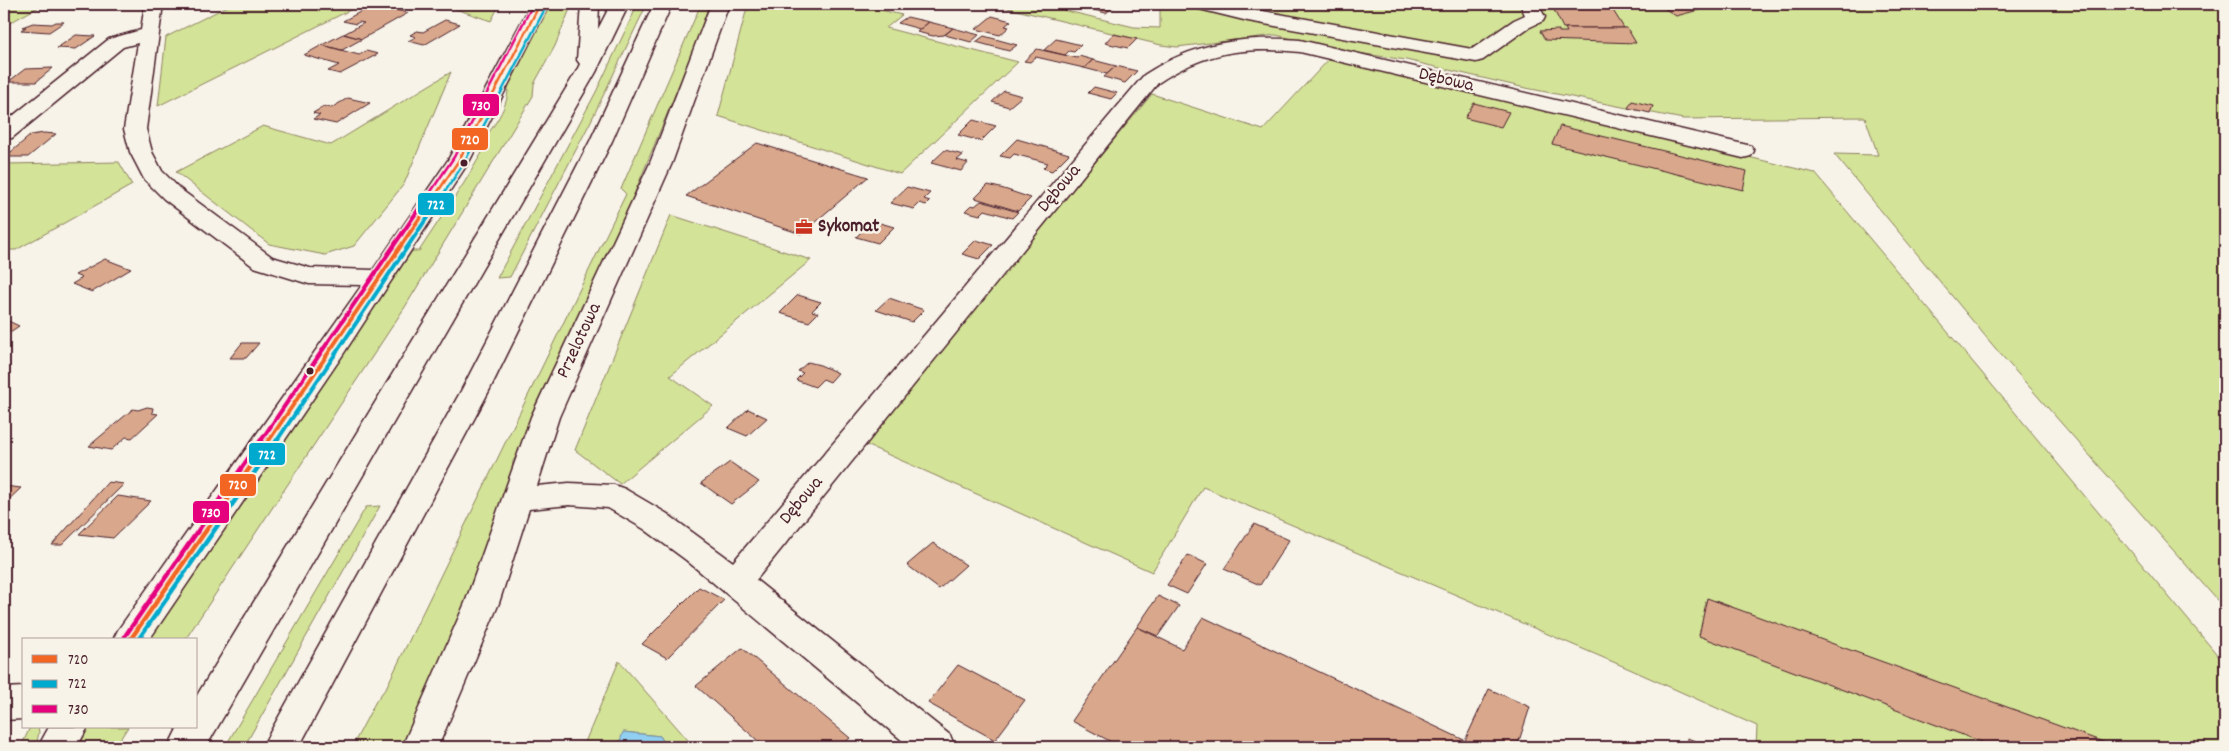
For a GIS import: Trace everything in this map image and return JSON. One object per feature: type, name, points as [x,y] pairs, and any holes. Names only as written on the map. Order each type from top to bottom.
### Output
[{"type":"main road","points":[[154,4],[148,34],[136,129],[141,152],[152,174],[172,194],[263,262],[309,276],[380,278]]},
{"type":"main road","points":[[131,638],[380,278],[459,160],[540,4]]},
{"type":"main road","points":[[586,72],[590,4]]},
{"type":"main road","points":[[198,727],[586,72],[620,4]]},
{"type":"main road","points":[[280,747],[476,391],[601,141],[663,4]]},
{"type":"main road","name":"Przelotowa","points":[[420,747],[450,683],[482,604],[545,417],[661,163],[720,4]]},
{"type":"main road","points":[[1202,4],[1248,15],[1476,56]]},
{"type":"main road","points":[[1450,82],[1476,56],[1521,24],[1536,17],[1529,4]]},
{"type":"main road","points":[[4,133],[116,43],[148,34]]},
{"type":"main road","name":"Dębowa","points":[[734,582],[1151,79],[1165,69],[1203,52],[1227,46],[1281,44],[1300,46],[1743,151]]},
{"type":"main road","points":[[517,498],[569,494],[614,497],[655,521],[697,552],[937,747]]},
{"type":"main road","points":[[4,704],[22,704]]},
{"type":"main road","points":[[56,747],[69,728]]},
{"type":"main road","points":[[186,747],[197,728]]},
{"type":"green space","points":[[4,4],[44,4],[4,26]]},
{"type":"green space","points":[[232,4],[362,4],[158,106],[166,37]]},
{"type":"green space","points":[[441,4],[500,4],[491,21]]},
{"type":"green space","points":[[551,4],[572,4],[555,46],[534,84],[533,96],[405,307],[186,638],[149,638],[412,251],[419,251],[464,183],[483,151],[475,151],[501,113],[505,104],[508,87]]},
{"type":"green space","points":[[638,4],[647,4],[591,121],[510,277],[497,278],[596,92]]},
{"type":"green space","points":[[701,4],[709,4],[697,41],[635,192],[638,192],[523,445],[513,461],[512,472],[469,597],[414,727],[404,747],[352,747],[376,701],[386,688],[626,194],[621,189]]},
{"type":"green space","points":[[748,4],[856,4],[902,15],[886,28],[1018,62],[900,174],[718,116]]},
{"type":"green space","points":[[991,4],[1070,4],[1063,10],[1134,27],[1160,28],[1160,4],[2225,4],[2225,609],[1996,349],[1834,154],[1878,155],[1865,117],[1683,119],[1521,87],[1406,60],[1344,51],[1276,35],[1177,47],[1161,45]]},
{"type":"green space","points":[[1331,57],[1815,173],[2225,664],[2225,747],[1756,747],[1757,726],[1625,667],[1203,487],[1152,572],[862,443],[1152,94],[1263,130]]},
{"type":"green space","points":[[451,72],[404,184],[354,246],[325,255],[269,244],[176,172],[263,126],[331,145]]},
{"type":"green space","points":[[119,162],[132,185],[16,250],[4,250],[4,164]]},
{"type":"green space","points":[[671,215],[811,260],[670,376],[713,406],[620,484],[575,450]]},
{"type":"green space","points":[[380,506],[244,747],[225,747],[366,507]]},
{"type":"green space","points":[[619,661],[694,747],[667,747],[660,736],[624,732],[618,747],[583,747]]},
{"type":"green space","points":[[30,728],[38,728],[36,747],[21,747]]},
{"type":"green space","points":[[88,728],[127,728],[115,747],[76,747]]},
{"type":"water","points":[[623,732],[660,736],[667,747],[618,747]]},
{"type":"building","points":[[375,4],[409,4],[399,9],[384,7],[408,13],[362,39],[344,34],[364,23],[359,22],[356,24],[343,21]]},
{"type":"building","points":[[1091,4],[1117,4],[1106,13],[1086,8]]},
{"type":"building","points":[[1551,4],[1609,4],[1624,28],[1563,28]]},
{"type":"building","points":[[1658,4],[1705,4],[1710,7],[1676,16]]},
{"type":"building","points":[[992,16],[1011,21],[1005,26],[1009,27],[1000,35],[976,29]]},
{"type":"building","points":[[907,17],[929,22],[920,29],[898,23]]},
{"type":"building","points":[[445,20],[460,24],[424,45],[408,41],[416,37],[410,35],[417,31],[423,32]]},
{"type":"building","points":[[64,22],[49,32],[21,30],[26,27],[22,27],[33,23],[52,24]]},
{"type":"building","points":[[929,22],[953,28],[944,35],[933,36],[917,32]]},
{"type":"building","points":[[953,28],[979,35],[971,42],[945,35]]},
{"type":"building","points":[[1565,28],[1627,28],[1636,43],[1545,40],[1540,31],[1559,30],[1559,32],[1567,32]]},
{"type":"building","points":[[343,34],[362,39],[342,50],[322,45]]},
{"type":"building","points":[[1113,34],[1137,39],[1128,48],[1105,43]]},
{"type":"building","points":[[76,35],[95,36],[76,49],[57,48]]},
{"type":"building","points":[[984,36],[1017,45],[1009,51],[976,42]]},
{"type":"building","points":[[1056,39],[1081,45],[1074,52],[1069,51],[1065,55],[1044,50]]},
{"type":"building","points":[[322,45],[359,55],[366,51],[378,54],[340,74],[328,71],[339,65],[304,55]]},
{"type":"building","points":[[1037,49],[1093,60],[1084,68],[1036,57],[1030,62],[1024,61]]},
{"type":"building","points":[[1093,60],[1116,66],[1107,74],[1084,68]]},
{"type":"building","points":[[1116,66],[1137,71],[1125,83],[1104,77]]},
{"type":"building","points":[[53,68],[36,82],[8,82],[25,69]]},
{"type":"building","points":[[1094,87],[1117,93],[1111,99],[1088,93]]},
{"type":"building","points":[[1004,91],[1022,96],[1009,107],[992,102]]},
{"type":"building","points":[[348,98],[370,103],[336,124],[313,119],[320,115],[313,113],[325,106],[331,108]]},
{"type":"building","points":[[1632,101],[1653,106],[1650,113],[1628,108]]},
{"type":"building","points":[[1474,103],[1509,112],[1501,127],[1465,118]]},
{"type":"building","points":[[973,120],[996,126],[981,141],[958,135]]},
{"type":"building","points":[[1560,126],[1747,171],[1743,190],[1552,144]]},
{"type":"building","points":[[56,134],[28,157],[5,157],[31,135]]},
{"type":"building","points":[[1017,139],[1069,154],[1052,171],[1043,168],[1048,163],[1014,154],[1010,158],[1000,156]]},
{"type":"building","points":[[757,143],[868,177],[801,234],[686,196]]},
{"type":"building","points":[[945,150],[963,155],[957,160],[968,163],[961,171],[931,163]]},
{"type":"building","points":[[988,185],[1031,198],[1018,211],[975,198]]},
{"type":"building","points":[[907,187],[930,193],[924,199],[930,201],[926,205],[920,203],[914,209],[890,203]]},
{"type":"building","points":[[981,201],[1018,212],[1012,218],[985,210],[980,215],[965,211],[971,205],[975,206]]},
{"type":"building","points":[[873,221],[894,227],[878,243],[856,237]]},
{"type":"building","points":[[976,240],[993,245],[979,259],[962,254]]},
{"type":"building","points":[[105,259],[131,269],[92,292],[72,284],[82,278],[75,275]]},
{"type":"building","points":[[798,295],[821,302],[812,311],[818,313],[809,322],[780,313]]},
{"type":"building","points":[[889,298],[924,310],[912,322],[876,310]]},
{"type":"building","points":[[4,319],[19,326],[4,336]]},
{"type":"building","points":[[242,343],[259,343],[246,358],[230,358]]},
{"type":"building","points":[[808,362],[838,373],[830,382],[823,379],[815,387],[796,380],[803,373],[798,371]]},
{"type":"building","points":[[147,407],[153,408],[152,413],[158,414],[132,438],[126,437],[111,450],[89,446],[133,409],[138,410]]},
{"type":"building","points":[[748,409],[767,418],[747,436],[728,428]]},
{"type":"building","points":[[730,462],[759,482],[731,504],[701,483]]},
{"type":"building","points":[[108,482],[124,484],[62,545],[52,545]]},
{"type":"building","points":[[4,486],[21,488],[4,504]]},
{"type":"building","points":[[118,496],[151,501],[113,538],[79,534]]},
{"type":"building","points":[[1254,524],[1289,540],[1260,585],[1224,569]]},
{"type":"building","points":[[933,543],[966,565],[939,589],[907,565]]},
{"type":"building","points":[[1188,555],[1207,564],[1187,594],[1167,585]]},
{"type":"building","points":[[699,587],[724,600],[667,658],[642,644]]},
{"type":"building","points":[[1158,596],[1179,606],[1158,636],[1137,627]]},
{"type":"building","points":[[1707,598],[2117,747],[1995,747],[1699,636]]},
{"type":"building","points":[[1203,617],[1464,740],[1462,747],[1121,747],[1072,721],[1137,627],[1182,649]]},
{"type":"building","points":[[742,648],[850,738],[840,747],[765,747],[696,686]]},
{"type":"building","points":[[958,665],[1025,700],[995,740],[928,703]]},
{"type":"building","points":[[1489,689],[1530,707],[1517,747],[1462,747]]},
{"type":"building","points":[[1687,738],[1712,747],[1686,747]]},
{"type":"transit line","name":"730","points":[[125,636],[327,346],[454,157],[533,4]]},
{"type":"transit line","name":"720","points":[[131,638],[332,350],[459,160],[540,4]]},
{"type":"transit line","name":"722","points":[[139,638],[337,354],[464,163],[546,7]]},
{"type":"place","name":"Sykomat","points":[[804,227]]}]
